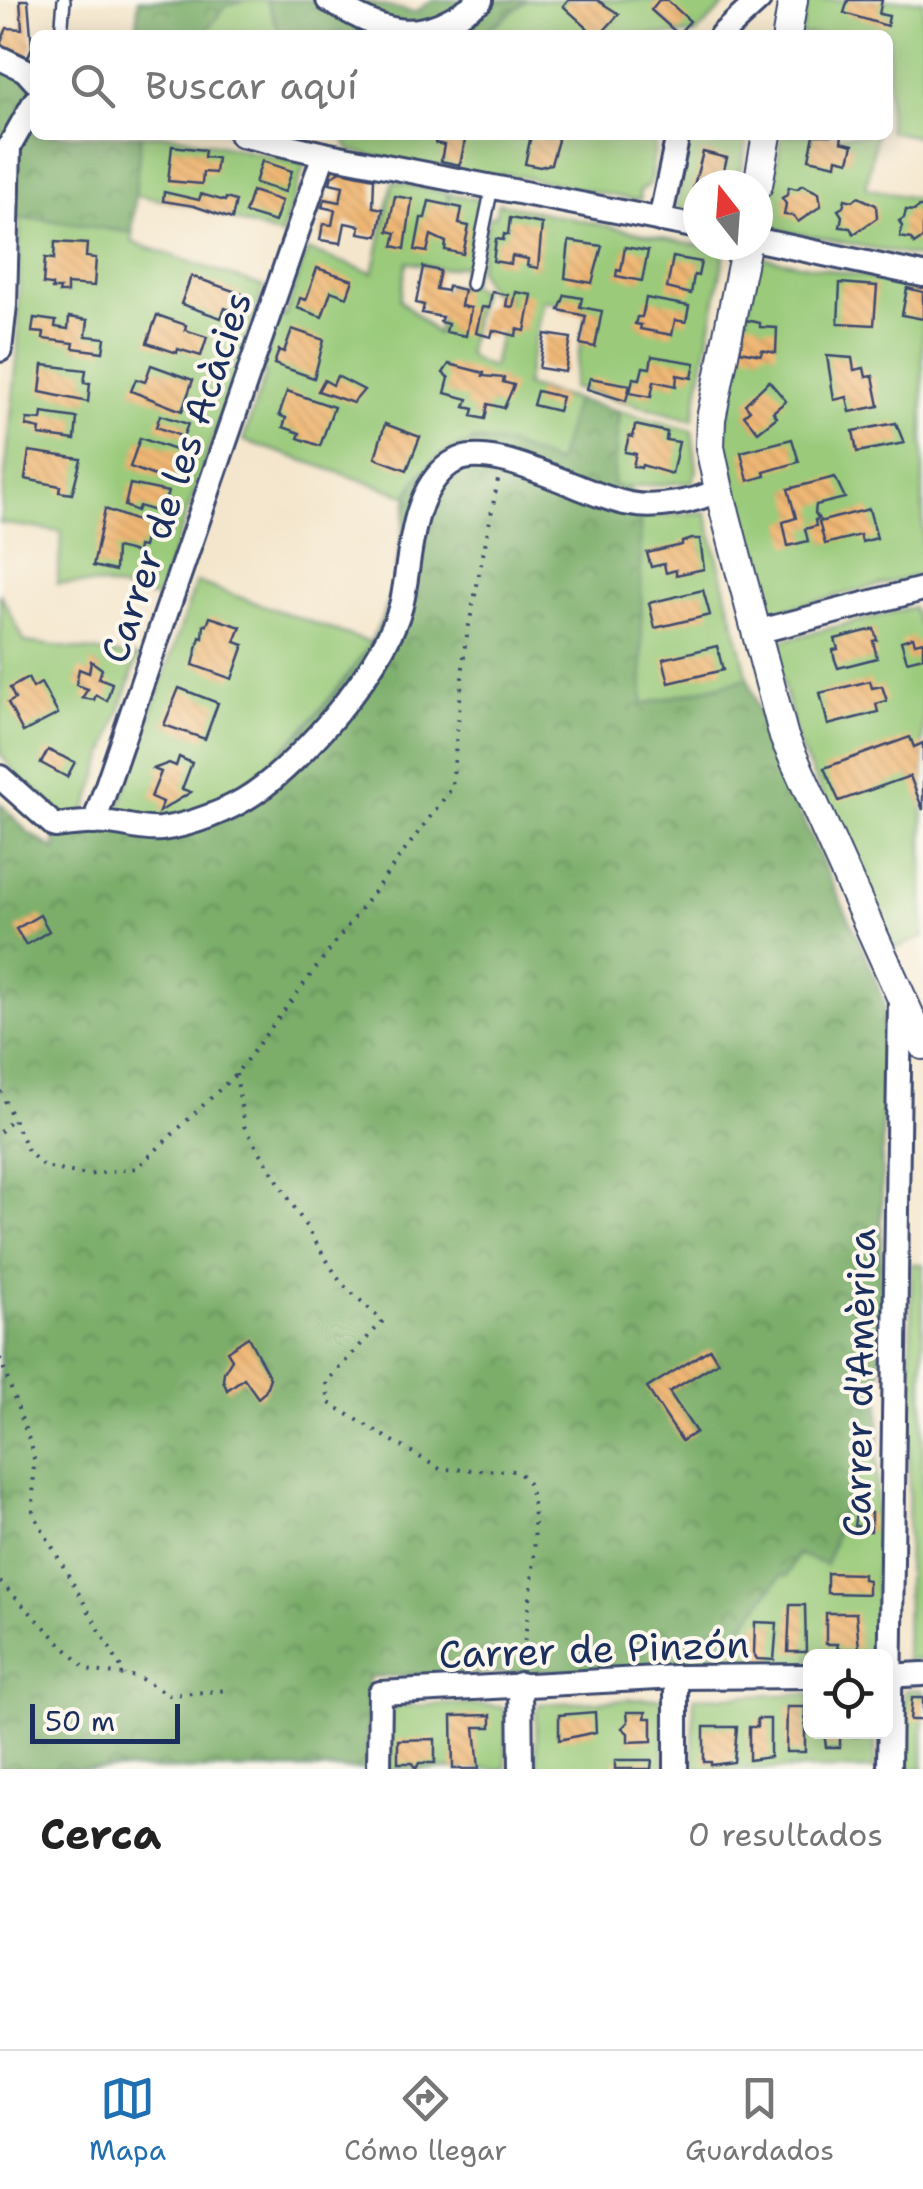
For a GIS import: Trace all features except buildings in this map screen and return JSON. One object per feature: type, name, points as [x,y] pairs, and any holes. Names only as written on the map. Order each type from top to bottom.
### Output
[{"type":"street","points":[[328,0],[395,30]]},
{"type":"street","points":[[429,30],[481,0]]},
{"type":"street","points":[[726,30],[758,0]]},
{"type":"street","points":[[787,30],[793,0]]},
{"type":"street","points":[[0,58],[30,75]]},
{"type":"street","points":[[0,350],[5,305],[4,172],[9,147],[30,110]]},
{"type":"street","points":[[263,140],[683,225]]},
{"type":"street","points":[[660,220],[677,140]]},
{"type":"street","points":[[761,170],[766,140]]},
{"type":"street","name":"Carrer de les Acàcies","points":[[94,823],[324,154]]},
{"type":"street","points":[[773,243],[923,276]]},
{"type":"street","points":[[743,260],[710,420],[710,447],[719,490],[784,737],[923,1045]]},
{"type":"street","points":[[0,777],[55,826],[94,823],[162,828],[201,819],[253,794],[312,741],[372,667],[401,609],[420,509],[432,480],[453,462],[478,454],[503,458],[631,505],[704,498],[719,490]]},
{"type":"street","points":[[756,632],[923,590]]},
{"type":"street","name":"Carrer d'Amèrica","points":[[888,1649],[900,999]]},
{"type":"street","points":[[521,1674],[521,1769]]},
{"type":"street","name":"Carrer de Pinzón","points":[[379,1769],[380,1693],[521,1674],[803,1676]]},
{"type":"street","points":[[893,1676],[923,1674]]},
{"type":"street","points":[[676,1678],[676,1769]]},
{"type":"street","name":"Carrer d'Amèrica","points":[[889,1739],[889,1769]]},
{"type":"lane","points":[[61,30],[64,0]]},
{"type":"lane","points":[[472,284],[492,187]]},
{"type":"path","points":[[0,1091],[28,1151],[44,1167],[87,1175],[138,1168],[236,1074],[452,788],[465,646],[503,458]]},
{"type":"path","points":[[236,1074],[244,1126],[341,1283],[383,1321],[326,1382],[330,1403],[440,1469],[516,1472],[525,1477],[530,1487],[534,1538],[521,1674]]},
{"type":"path","points":[[0,1132],[11,1119]]},
{"type":"path","points":[[0,1358],[34,1454],[33,1513],[125,1675]]},
{"type":"path","points":[[0,1582],[87,1670],[138,1677],[169,1695],[229,1690]]},
{"type":"green space","points":[[138,0],[246,0],[226,7],[207,30],[137,30]]},
{"type":"green space","points":[[266,0],[354,0],[415,12],[433,0],[527,0],[488,30],[279,30]]},
{"type":"green space","points":[[266,0],[279,30],[207,30],[226,6]]},
{"type":"green space","points":[[527,0],[730,0],[700,30],[488,30]]},
{"type":"green space","points":[[808,0],[923,0],[923,138],[893,132],[893,30],[802,30]]},
{"type":"green space","points":[[0,44],[30,58],[30,140],[141,140],[132,233],[41,219],[0,218]]},
{"type":"green space","points":[[140,140],[197,140],[305,164],[281,236],[194,206],[135,195]]},
{"type":"green space","points":[[345,140],[655,140],[650,184],[639,192],[641,199],[634,200],[502,173],[499,185],[349,150]]},
{"type":"green space","points":[[686,140],[747,140],[741,170],[683,170],[683,212],[676,210]]},
{"type":"green space","points":[[781,140],[875,140],[866,188],[923,200],[923,258],[773,229],[773,181]]},
{"type":"green space","points":[[393,182],[448,193],[447,205],[450,194],[480,200],[477,213],[482,215],[470,287],[480,289],[467,354],[493,367],[508,296],[489,291],[478,269],[489,216],[495,217],[498,203],[683,242],[683,260],[723,260],[693,420],[572,388],[587,309],[543,300],[525,386],[575,400],[557,464],[510,445],[472,440],[433,461],[408,496],[243,440],[266,373],[260,371],[280,315],[285,317],[307,250],[373,273]],"holes":[[[407,262],[444,269],[464,265],[459,288],[448,286],[437,334],[400,300]]]},
{"type":"green space","points":[[20,219],[132,233],[132,242],[264,287],[158,598],[103,585],[57,583],[62,532],[0,523],[18,351]]},
{"type":"green space","points":[[773,259],[923,288],[923,574],[766,614],[723,442],[757,260]]},
{"type":"green space","points":[[522,386],[619,411],[613,485],[629,487],[640,517],[644,704],[748,678],[773,755],[884,1002],[879,1440],[849,1490],[826,1566],[797,1554],[787,1576],[781,1576],[712,1667],[369,1677],[367,1769],[0,1769],[0,803],[29,833],[56,850],[54,830],[199,809],[256,774],[310,722],[374,634],[394,581],[408,496],[419,477],[451,449],[472,440],[482,442]]},
{"type":"green space","points":[[619,411],[692,431],[697,470],[692,482],[613,485]]},
{"type":"green space","points":[[706,512],[748,678],[643,704],[640,517]]},
{"type":"green space","points":[[196,582],[371,643],[295,737],[264,768],[229,793],[193,811],[156,819],[118,815],[118,811]]},
{"type":"green space","points":[[0,593],[25,642],[138,657],[87,808],[76,818],[60,819],[31,795],[0,753]]},
{"type":"green space","points":[[913,607],[923,636],[923,937],[895,949],[798,743],[773,643]]},
{"type":"green space","points":[[912,1264],[923,1264],[923,1659],[906,1660]]},
{"type":"green space","points":[[877,1439],[876,1649],[803,1649],[803,1664],[712,1667],[781,1576],[787,1576],[798,1554],[826,1565],[849,1490]]},
{"type":"green space","points":[[905,1690],[923,1690],[923,1769],[904,1769]]},
{"type":"green space","points":[[803,1694],[803,1739],[875,1739],[875,1769],[693,1769],[694,1697]]},
{"type":"green space","points":[[663,1698],[664,1769],[537,1769],[536,1711],[540,1704]]},
{"type":"green space","points":[[502,1706],[506,1715],[506,1769],[386,1769],[390,1707]]}]
